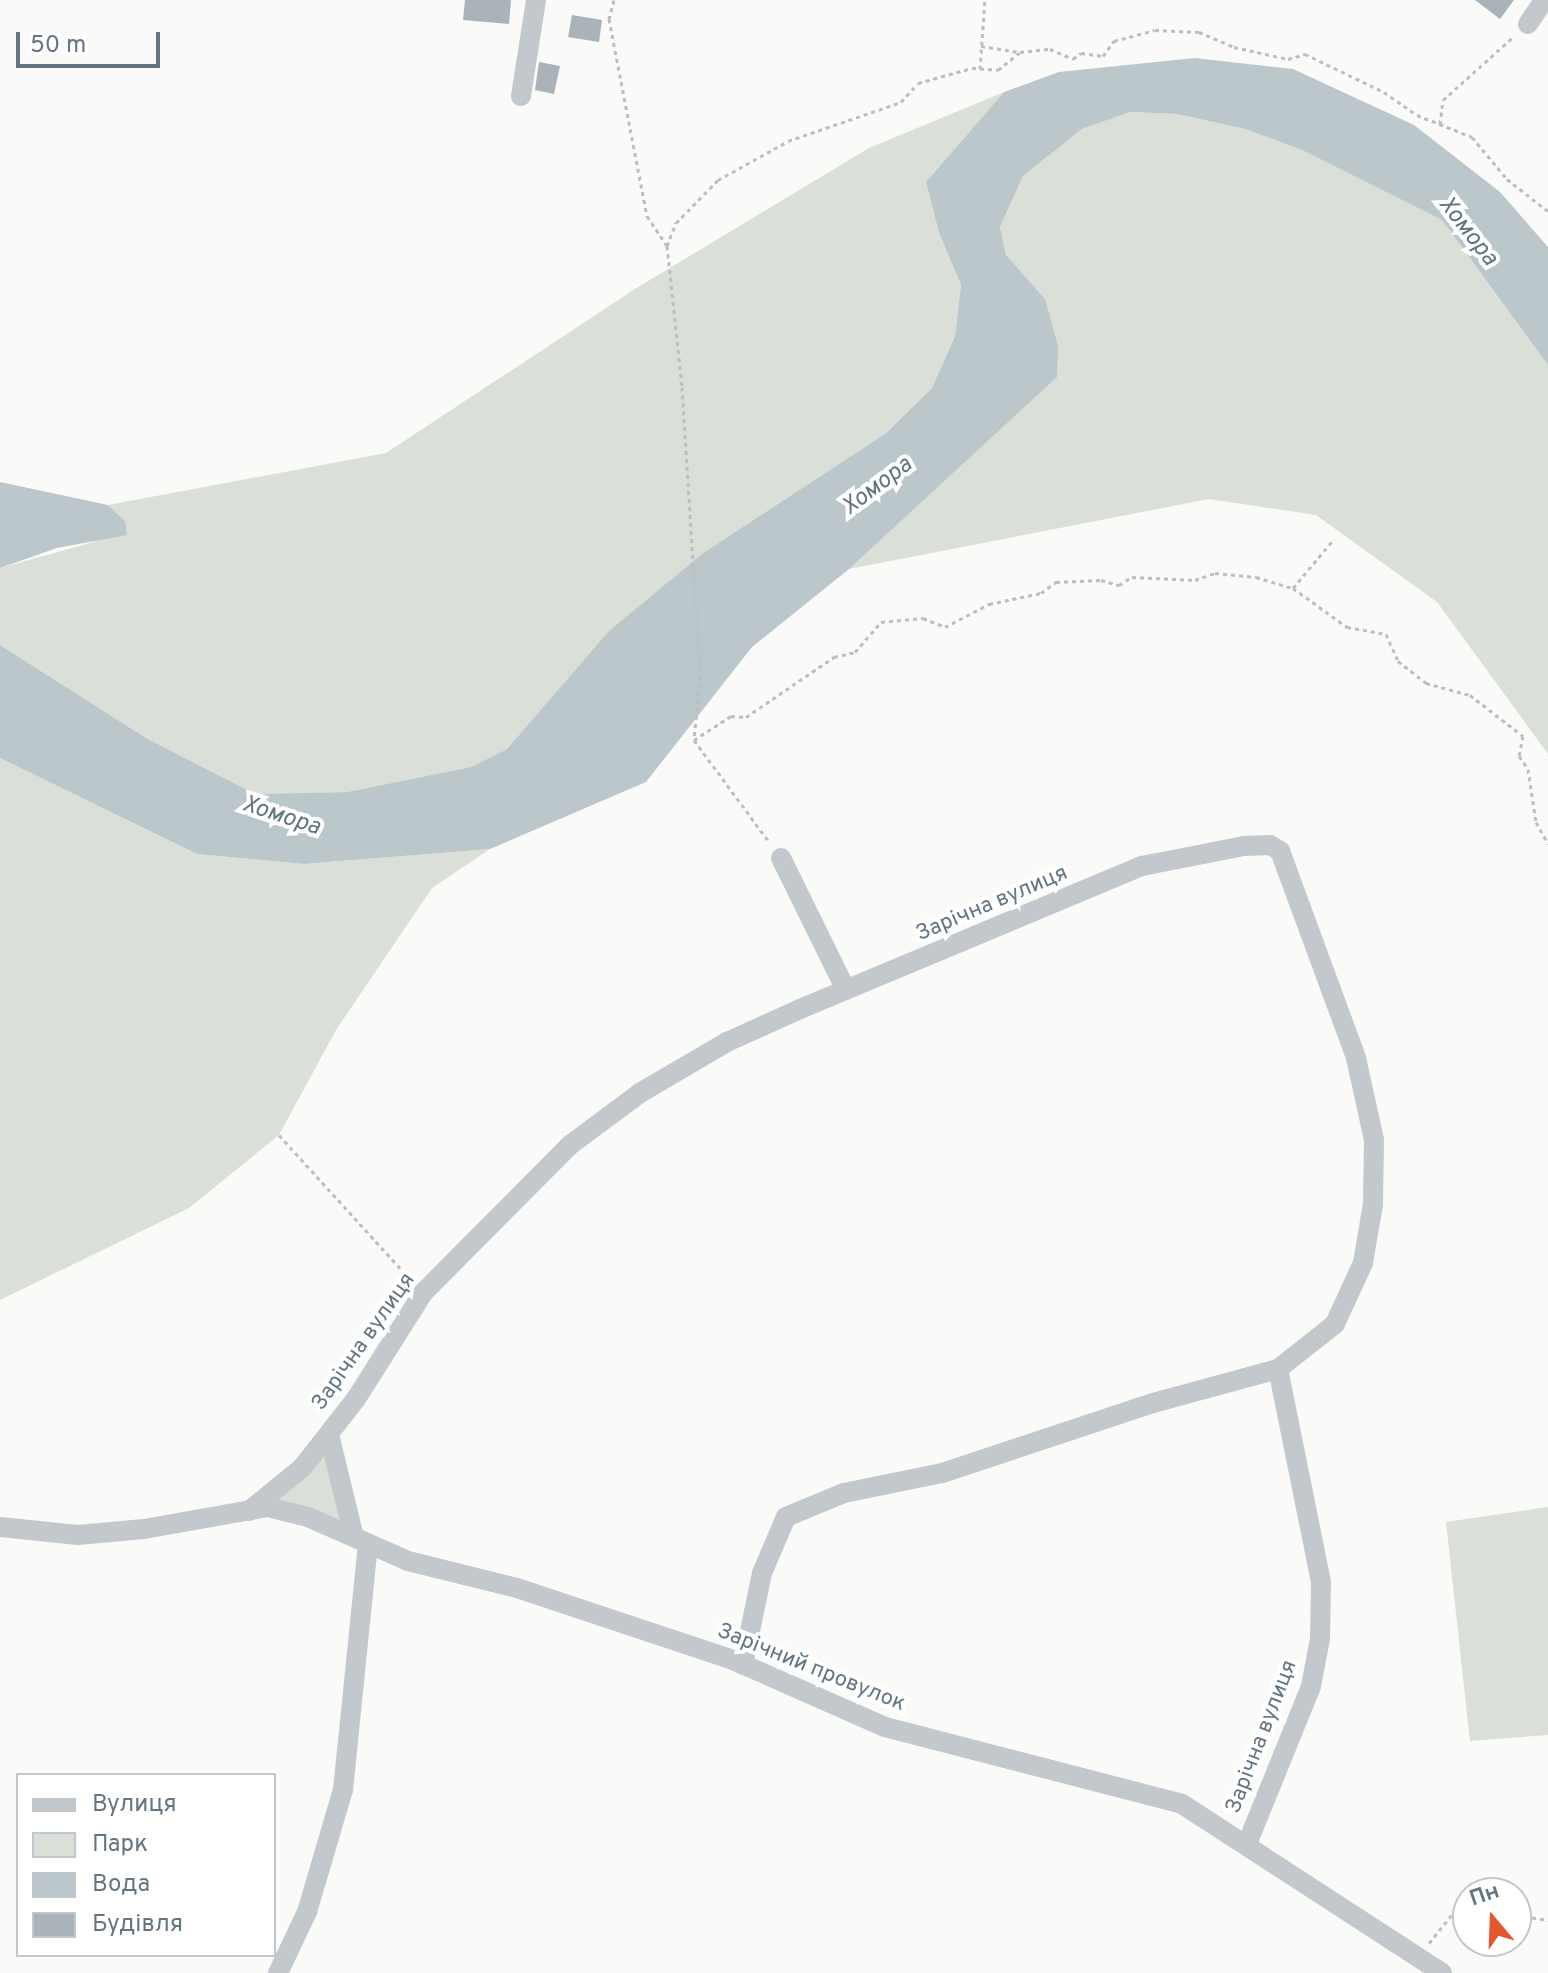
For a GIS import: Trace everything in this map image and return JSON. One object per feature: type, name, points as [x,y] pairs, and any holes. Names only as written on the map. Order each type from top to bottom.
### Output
[{"type":"street","points":[[521,96],[536,0]]},
{"type":"street","points":[[1528,24],[1544,0]]},
{"type":"street","name":"Зарічна вулиця","points":[[249,1511],[302,1468],[329,1434],[423,1293],[570,1145],[640,1093],[727,1042],[1142,866],[1244,846],[1270,845],[1280,851],[1356,1058],[1374,1140],[1373,1204],[1363,1263],[1335,1324],[1278,1369],[1153,1403],[942,1473],[807,1505],[786,1517],[773,1538],[743,1665]]},
{"type":"street","points":[[781,858],[846,990]]},
{"type":"street","name":"Зарічна вулиця","points":[[1278,1369],[1321,1582],[1320,1639],[1311,1686],[1247,1844],[1442,1973]]},
{"type":"street","points":[[278,1973],[307,1912],[343,1790],[361,1540],[329,1434]]},
{"type":"street","points":[[0,1527],[78,1535],[144,1529],[249,1511]]},
{"type":"street","name":"Зарічний провулок","points":[[249,1511],[281,1511],[408,1561],[517,1588],[743,1665],[885,1727],[1182,1804],[1247,1844]]},
{"type":"path","points":[[614,0],[609,19],[647,216],[667,246]]},
{"type":"path","points":[[980,69],[985,0]]},
{"type":"path","points":[[1440,124],[1443,100],[1528,24]]},
{"type":"path","points":[[981,46],[1020,52],[1050,49],[1073,59],[1081,53],[1103,56],[1114,41],[1155,30],[1199,32],[1267,55],[1305,54],[1440,124],[1472,137],[1507,179],[1548,211]]},
{"type":"path","points":[[781,858],[694,740],[700,676],[667,246],[676,223],[718,180],[788,141],[901,102],[918,83],[980,69],[998,70],[1020,52]]},
{"type":"path","points":[[1293,588],[1334,539]]},
{"type":"path","points":[[694,740],[731,716],[746,717],[834,657],[855,652],[881,622],[923,618],[945,627],[989,604],[1041,593],[1056,582],[1101,580],[1119,585],[1132,577],[1195,580],[1215,573],[1256,577],[1293,588],[1318,611],[1347,627],[1386,634],[1398,661],[1426,683],[1470,695],[1523,736],[1519,756],[1528,769],[1536,822],[1548,844]]},
{"type":"path","points":[[279,1135],[423,1293]]},
{"type":"path","points":[[1419,1955],[1452,1915]]},
{"type":"green space","points":[[1004,92],[926,182],[939,233],[961,285],[955,336],[932,388],[885,434],[608,632],[507,749],[471,767],[347,792],[255,794],[146,738],[0,645],[0,568],[94,542],[125,521],[108,505],[386,453],[635,289],[869,148]]},
{"type":"green space","points":[[1130,112],[1177,114],[1245,129],[1302,150],[1442,220],[1548,365],[1548,754],[1437,602],[1316,515],[1209,499],[849,569],[1056,377],[1045,299],[1006,255],[1000,227],[1023,176],[1082,129]]},
{"type":"green space","points":[[0,758],[197,854],[304,864],[490,849],[432,888],[336,1030],[279,1135],[189,1208],[0,1300]]},
{"type":"green space","points":[[329,1434],[354,1537],[268,1507]]},
{"type":"green space","points":[[1548,1507],[1548,1735],[1470,1741],[1446,1522]]},
{"type":"water","name":"Хомора","points":[[1195,58],[1293,69],[1414,125],[1500,192],[1548,247],[1548,365],[1442,220],[1302,150],[1245,129],[1177,114],[1130,112],[1082,129],[1023,176],[1000,227],[1006,255],[1045,299],[1058,346],[1057,377],[849,569],[752,647],[646,782],[490,849],[304,864],[197,854],[0,758],[0,645],[146,738],[255,794],[347,792],[471,767],[507,749],[608,632],[702,554],[885,434],[932,388],[955,336],[961,285],[939,233],[926,182],[1004,92],[1059,72]]},
{"type":"water","points":[[0,482],[108,505],[125,521],[127,535],[57,548],[0,568]]},
{"type":"building","points":[[465,0],[511,0],[509,24],[463,20]]},
{"type":"building","points":[[1475,0],[1514,0],[1500,19]]},
{"type":"building","points":[[572,15],[602,20],[599,42],[568,37]]},
{"type":"building","points":[[539,62],[560,66],[554,94],[535,90]]}]
